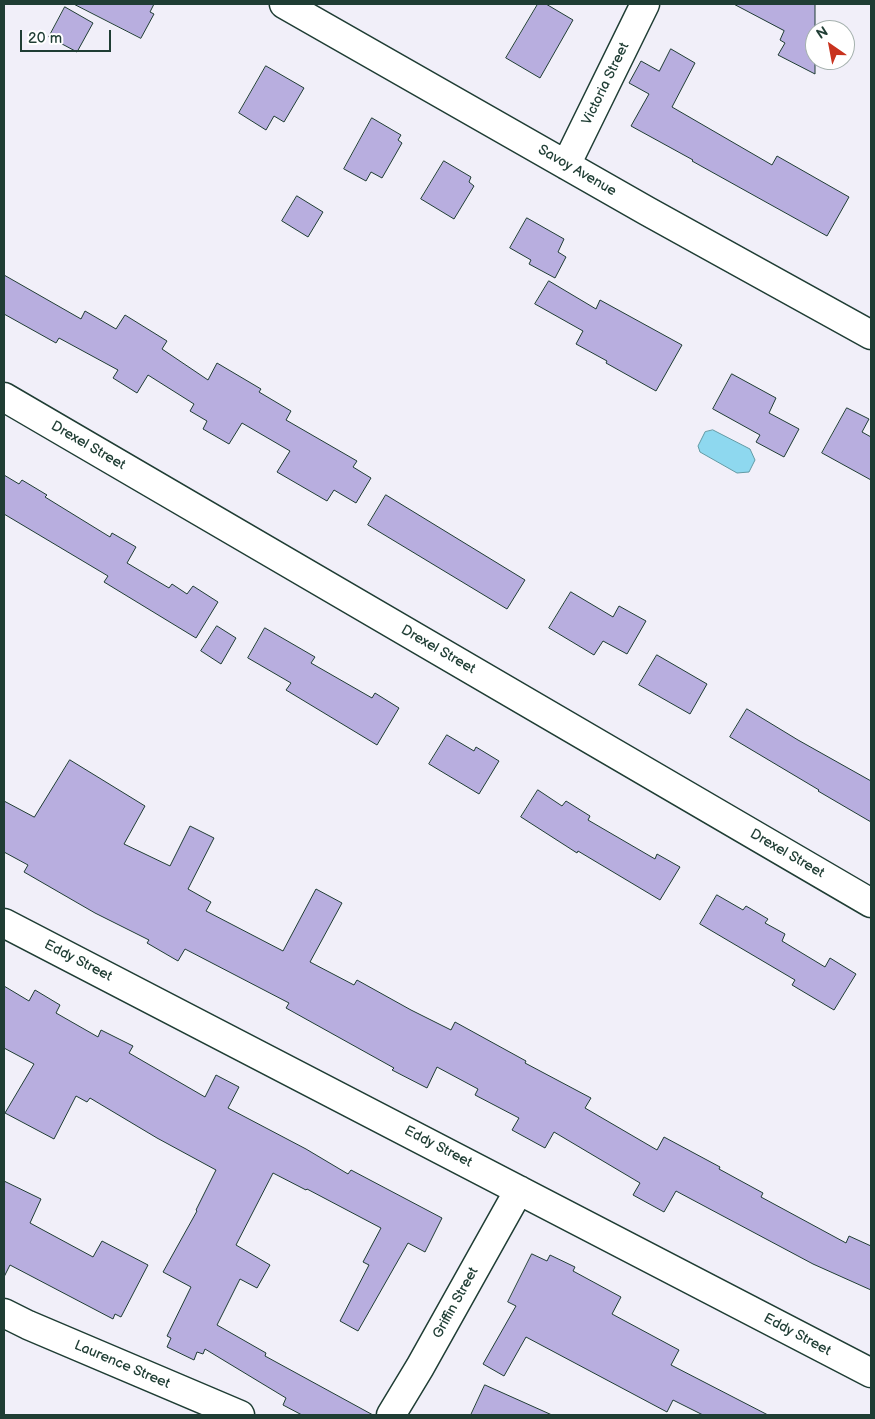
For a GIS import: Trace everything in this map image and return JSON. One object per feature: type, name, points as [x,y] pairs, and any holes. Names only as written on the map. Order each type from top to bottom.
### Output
[{"type":"street","name":"Savoy Avenue","points":[[284,4],[566,165],[870,332]]},
{"type":"street","name":"Victoria Street","points":[[566,165],[645,4]]},
{"type":"street","name":"Drexel Street","points":[[4,397],[871,903]]},
{"type":"street","name":"Eddy Street","points":[[4,923],[871,1373]]},
{"type":"street","name":"Griffin Street","points":[[391,1415],[519,1190]]},
{"type":"street","name":"Laurence Street","points":[[4,1313],[240,1415]]},
{"type":"water","points":[[713,430],[750,449],[755,460],[749,472],[737,473],[700,452],[698,446],[705,432]]},
{"type":"building","points":[[74,4],[154,4],[150,12],[154,14],[141,38]]},
{"type":"building","points":[[538,4],[546,4],[573,20],[540,78],[506,58]]},
{"type":"building","points":[[734,4],[815,4],[815,20],[805,20],[805,69],[778,55],[785,43],[780,40],[784,31]]},
{"type":"building","points":[[65,7],[93,23],[77,52],[49,37]]},
{"type":"building","points":[[671,49],[695,63],[672,107],[772,165],[777,156],[849,197],[827,236],[631,126],[649,94],[629,83],[641,61],[659,71]]},
{"type":"building","points":[[266,66],[304,88],[284,122],[274,116],[266,130],[239,113]]},
{"type":"building","points":[[372,118],[401,135],[398,140],[402,143],[382,178],[371,172],[366,181],[344,169]]},
{"type":"building","points":[[444,161],[471,177],[469,182],[474,186],[454,219],[421,199]]},
{"type":"building","points":[[297,196],[323,212],[308,237],[282,221]]},
{"type":"building","points":[[527,218],[564,239],[558,252],[566,257],[555,278],[529,264],[531,260],[510,248]]},
{"type":"building","points":[[4,275],[81,319],[85,311],[116,329],[125,315],[167,341],[162,349],[208,380],[217,363],[261,389],[259,392],[291,411],[286,420],[357,461],[353,467],[371,478],[356,503],[334,490],[327,501],[277,472],[290,451],[242,423],[229,444],[203,429],[207,421],[190,411],[194,404],[148,375],[137,393],[113,378],[118,370],[59,338],[56,343],[4,314]]},
{"type":"building","points":[[549,281],[596,309],[600,300],[682,345],[656,391],[576,344],[583,331],[535,304]]},
{"type":"building","points":[[732,374],[776,398],[769,413],[799,429],[784,457],[756,442],[760,435],[713,409]]},
{"type":"building","points":[[847,408],[869,419],[862,432],[871,437],[871,480],[822,453]]},
{"type":"building","points":[[4,475],[19,484],[22,480],[47,495],[45,497],[110,537],[112,533],[136,547],[127,563],[169,588],[172,584],[187,594],[193,586],[218,602],[196,638],[104,582],[108,576],[4,514]]},
{"type":"building","points":[[386,495],[525,580],[507,609],[368,525]]},
{"type":"building","points":[[571,592],[613,617],[619,606],[646,621],[627,654],[603,641],[594,655],[549,628]]},
{"type":"building","points":[[217,626],[236,638],[221,664],[201,651]]},
{"type":"building","points":[[265,628],[315,657],[311,663],[372,698],[375,693],[399,708],[377,745],[286,690],[291,683],[248,658]]},
{"type":"building","points":[[657,655],[707,684],[690,714],[639,685]]},
{"type":"building","points":[[747,709],[871,781],[871,822],[730,737]]},
{"type":"building","points":[[447,735],[474,751],[476,747],[499,761],[479,794],[429,764]]},
{"type":"building","points":[[70,760],[145,806],[124,844],[170,866],[190,826],[214,838],[188,889],[211,902],[206,911],[283,951],[316,889],[342,903],[310,962],[354,985],[357,980],[451,1030],[455,1022],[526,1061],[525,1063],[591,1098],[585,1108],[657,1150],[664,1137],[763,1193],[761,1197],[846,1243],[849,1236],[871,1246],[871,1290],[813,1264],[676,1191],[664,1212],[633,1195],[640,1183],[554,1132],[545,1148],[512,1130],[519,1118],[475,1095],[478,1089],[437,1067],[427,1088],[392,1070],[394,1068],[286,1008],[289,1003],[185,949],[178,961],[147,943],[149,940],[95,913],[24,872],[28,865],[4,852],[4,801],[34,817]]},
{"type":"building","points":[[538,790],[562,806],[566,801],[590,816],[588,820],[655,859],[657,854],[680,867],[660,900],[578,851],[577,853],[521,817]]},
{"type":"building","points":[[717,895],[743,910],[746,906],[768,919],[765,923],[785,934],[782,941],[825,967],[830,958],[856,974],[834,1010],[792,985],[795,980],[700,924]]},
{"type":"building","points":[[4,986],[29,1001],[35,990],[60,1005],[56,1013],[98,1037],[101,1030],[133,1046],[129,1053],[205,1097],[216,1075],[239,1087],[228,1108],[306,1149],[348,1174],[351,1170],[442,1218],[425,1252],[408,1243],[358,1331],[340,1321],[369,1265],[363,1262],[381,1228],[273,1173],[236,1245],[270,1265],[257,1288],[240,1279],[217,1325],[266,1353],[265,1356],[373,1415],[302,1415],[283,1405],[286,1398],[205,1349],[203,1354],[197,1352],[194,1360],[167,1347],[171,1338],[167,1336],[191,1287],[163,1272],[197,1211],[216,1170],[90,1098],[87,1102],[76,1096],[54,1139],[5,1113],[34,1064],[4,1048]]},
{"type":"building","points":[[4,1181],[41,1199],[30,1223],[93,1257],[102,1241],[148,1265],[121,1317],[115,1314],[113,1319],[10,1265],[4,1277]]},
{"type":"building","points":[[532,1254],[547,1261],[550,1255],[575,1267],[573,1271],[621,1297],[612,1314],[679,1350],[671,1365],[768,1415],[703,1415],[673,1400],[667,1412],[526,1337],[504,1376],[483,1364],[516,1306],[508,1302]]},
{"type":"building","points":[[485,1385],[552,1415],[471,1415]]}]
